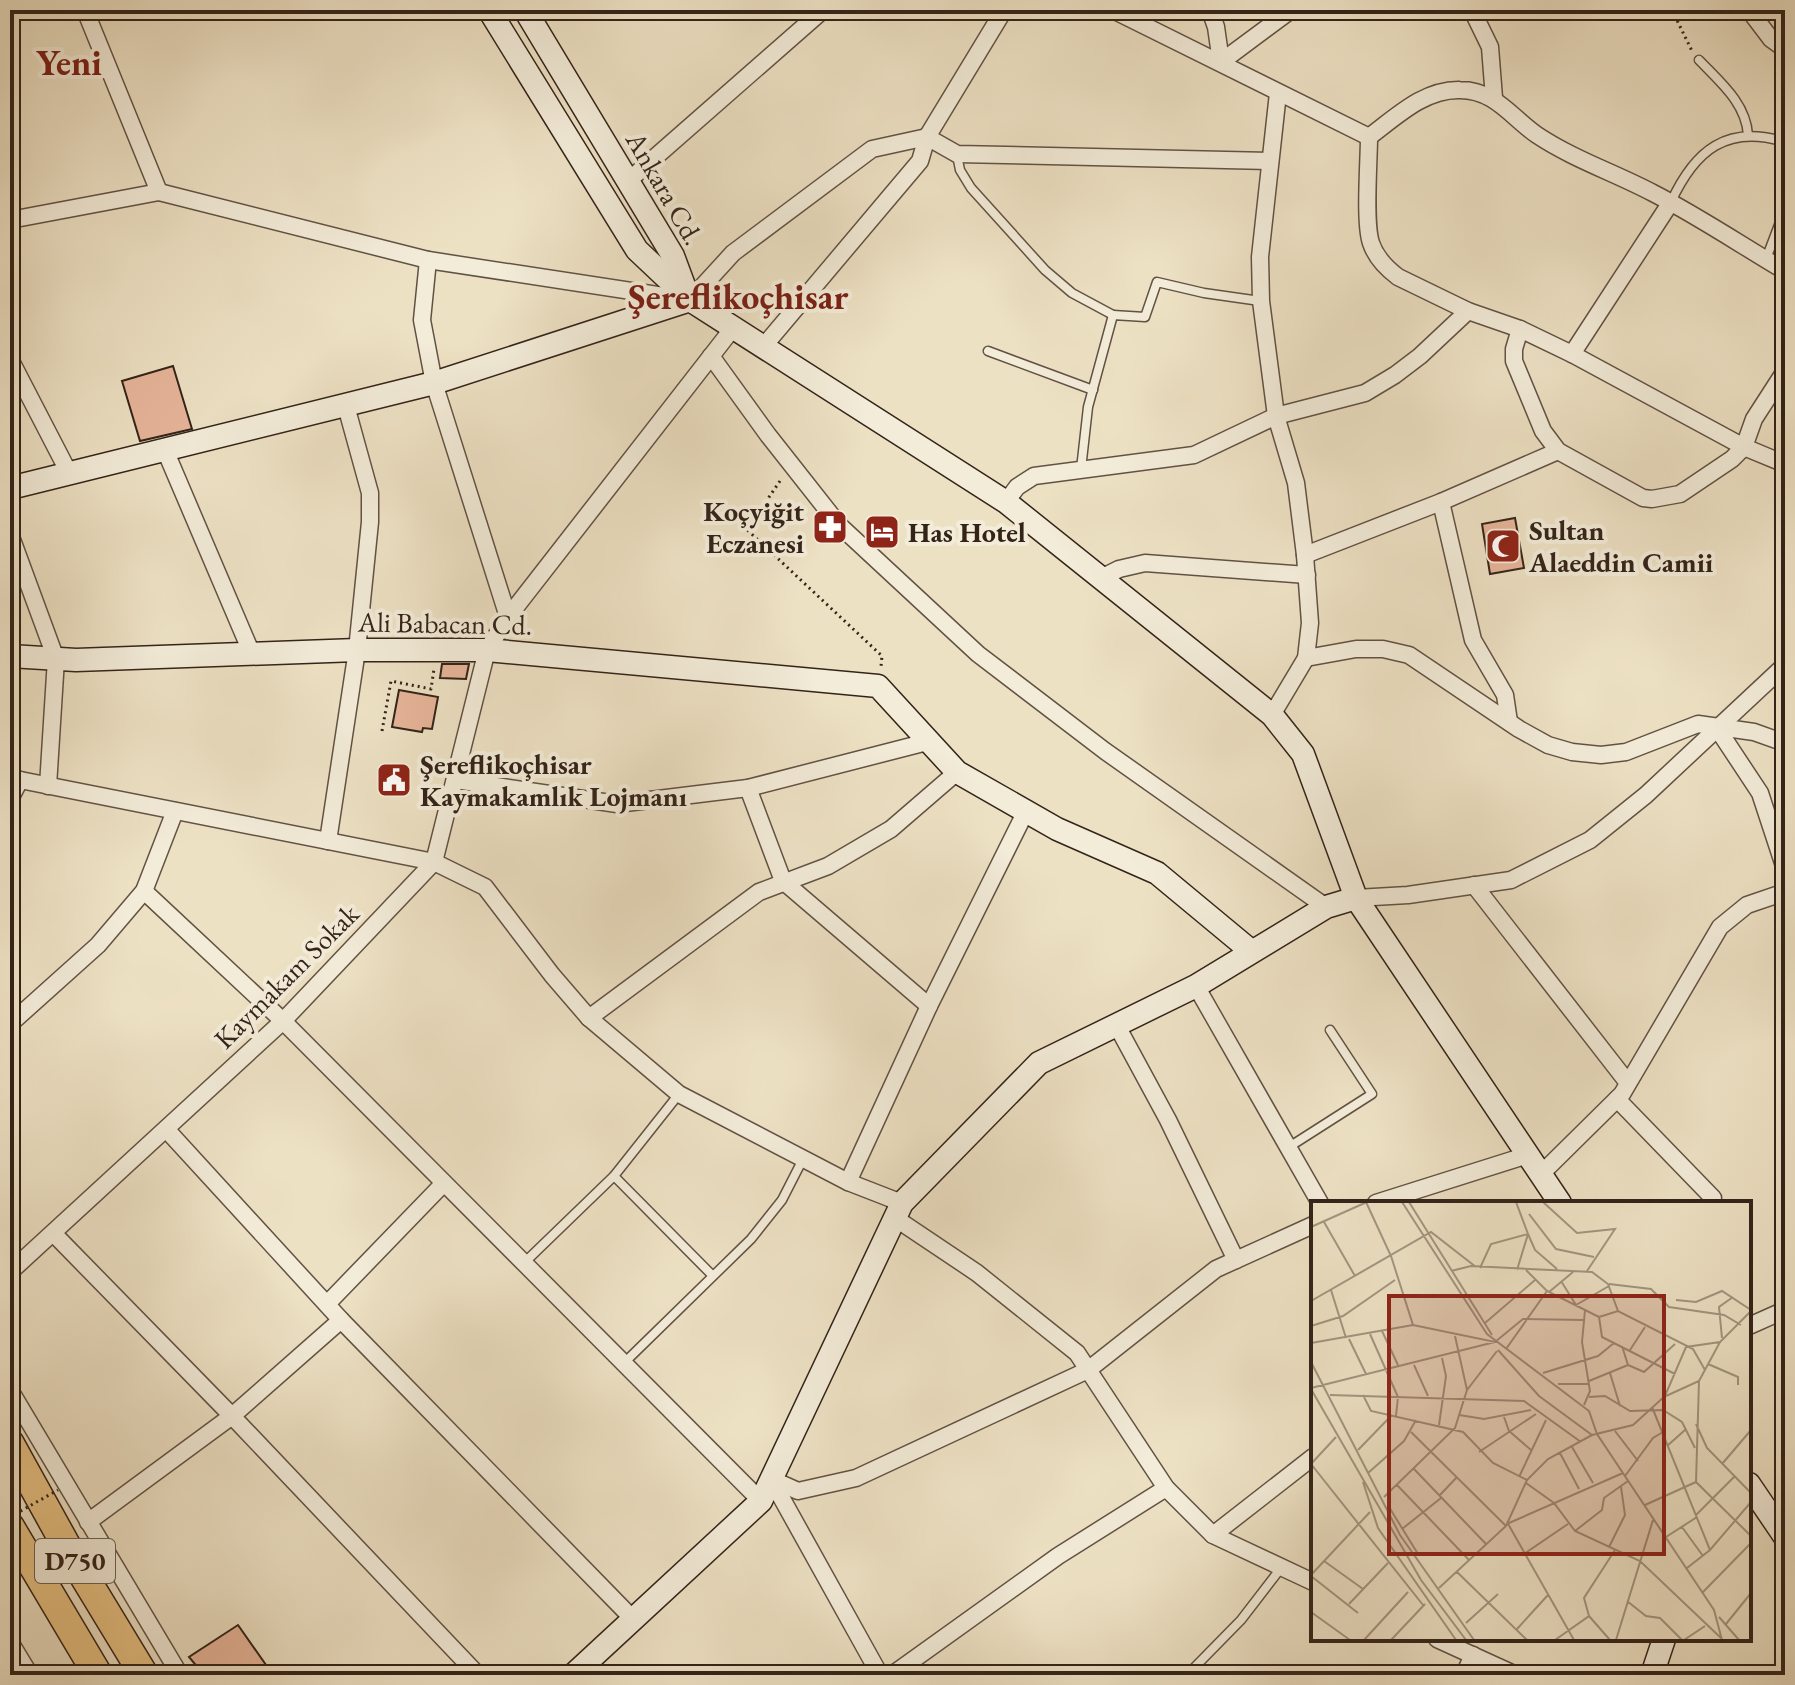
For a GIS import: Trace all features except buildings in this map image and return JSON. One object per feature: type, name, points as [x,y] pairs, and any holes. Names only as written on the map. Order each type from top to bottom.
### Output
[{"type":"highway","name":"D750","points":[[10,1444],[73,1558],[144,1675]]},
{"type":"highway","name":"D750","points":[[10,1527],[98,1675]]},
{"type":"main road","name":"Ankara Cd.","points":[[489,10],[637,250],[690,300]]},
{"type":"main road","name":"Ankara Cd.","points":[[525,10],[673,256],[690,300]]},
{"type":"main road","points":[[10,488],[434,383],[690,300],[1006,502],[1272,715],[1303,754],[1356,898],[1559,1201]]},
{"type":"main road","name":"Ali Babacan Cd.","points":[[10,656],[56,659],[357,650],[487,650],[878,686]]},
{"type":"main road","points":[[878,686],[957,772],[1057,829],[1157,873],[1251,951]]},
{"type":"main road","points":[[573,1675],[761,1501],[898,1211],[1039,1063],[1196,986],[1326,907],[1356,898]]},
{"type":"main road","points":[[1751,1487],[1785,1537]]},
{"type":"main road","points":[[1652,1675],[1663,1641]]},
{"type":"street","points":[[85,10],[159,192]]},
{"type":"street","points":[[628,181],[823,10]]},
{"type":"street","points":[[763,347],[920,161],[927,137],[1004,10]]},
{"type":"street","points":[[1113,10],[1369,137]]},
{"type":"street","points":[[1210,10],[1221,62]]},
{"type":"street","points":[[1221,62],[1291,10]]},
{"type":"street","points":[[1472,10],[1490,47],[1494,98]]},
{"type":"street","points":[[1749,10],[1771,39],[1785,49]]},
{"type":"street","points":[[1369,137],[1416,102],[1434,93],[1463,89],[1494,98],[1538,135],[1671,202],[1785,271]]},
{"type":"street","points":[[1272,715],[1306,658],[1310,623],[1296,483],[1276,416],[1261,301],[1260,257],[1278,93]]},
{"type":"street","points":[[10,220],[159,192],[428,260],[690,300],[733,253],[872,149],[927,137],[957,154],[1270,161]]},
{"type":"street","points":[[1369,137],[1369,234],[1375,252],[1398,277],[1468,311],[1520,329],[1572,354],[1744,447],[1785,464]]},
{"type":"street","points":[[1572,354],[1671,202]]},
{"type":"street","points":[[428,260],[422,320],[434,383],[508,617]]},
{"type":"street","points":[[1006,502],[1017,487],[1034,476],[1194,455],[1276,416],[1365,393],[1420,356],[1468,311]]},
{"type":"street","name":"Kaymakam Sokak","points":[[10,1272],[283,1021],[434,862],[487,650],[508,617],[733,328]]},
{"type":"street","points":[[1520,329],[1514,361],[1543,431],[1558,451],[1643,498],[1661,499],[1680,494],[1732,459],[1744,447],[1754,419],[1785,371]]},
{"type":"street","points":[[711,356],[839,525],[978,654],[1105,751],[1326,907]]},
{"type":"street","points":[[10,359],[69,473]]},
{"type":"street","points":[[328,841],[357,650],[370,522],[370,493],[346,406]]},
{"type":"street","points":[[165,450],[252,654]]},
{"type":"street","points":[[1305,555],[1441,502],[1558,451]]},
{"type":"street","points":[[1441,502],[1473,640],[1505,695],[1509,722]]},
{"type":"street","points":[[10,534],[56,659],[48,786]]},
{"type":"street","points":[[1101,578],[1119,569],[1145,563],[1307,575]]},
{"type":"street","points":[[1306,658],[1356,649],[1383,649],[1409,655],[1509,722],[1548,745],[1572,752],[1601,755],[1626,752],[1698,724],[1754,732],[1785,743]]},
{"type":"street","points":[[1356,898],[1408,895],[1511,880],[1590,840],[1646,795],[1785,665]]},
{"type":"street","points":[[1717,728],[1760,793],[1785,869]]},
{"type":"street","points":[[456,780],[617,804],[748,788],[927,742]]},
{"type":"street","points":[[589,1018],[759,892],[828,866],[891,829],[957,772]]},
{"type":"street","points":[[10,799],[15,779],[434,862],[485,887],[589,1018],[679,1094],[898,1211],[1077,1353],[1166,1488],[1213,1535],[1311,1581]]},
{"type":"street","points":[[748,788],[783,881],[929,1006]]},
{"type":"street","points":[[10,1024],[98,945],[144,891],[175,811]]},
{"type":"street","points":[[848,1182],[929,1006],[1026,811]]},
{"type":"street","points":[[1474,885],[1628,1083]]},
{"type":"street","points":[[144,891],[283,1021],[761,1501]]},
{"type":"street","points":[[1541,1174],[1617,1099],[1720,927],[1747,905],[1785,892]]},
{"type":"street","points":[[1196,986],[1319,1201]]},
{"type":"street","points":[[1116,1024],[1168,1120],[1236,1260]]},
{"type":"street","points":[[1617,1099],[1713,1198]]},
{"type":"street","points":[[166,1129],[341,1320],[633,1619]]},
{"type":"street","points":[[1382,1201],[1528,1155]]},
{"type":"street","points":[[327,1304],[444,1183]]},
{"type":"street","points":[[1428,1187],[1437,1201]]},
{"type":"street","points":[[771,1479],[798,1491],[856,1478],[1088,1370],[1216,1269],[1311,1226]]},
{"type":"street","points":[[53,1233],[478,1675]]},
{"type":"street","points":[[1751,1325],[1785,1310]]},
{"type":"street","points":[[88,1522],[232,1416],[341,1320]]},
{"type":"street","points":[[10,1390],[180,1675]]},
{"type":"street","points":[[1213,1535],[1311,1459]]},
{"type":"street","points":[[771,1479],[880,1675]]},
{"type":"street","points":[[892,1675],[1058,1556],[1166,1488]]},
{"type":"street","points":[[1442,1641],[1516,1675]]},
{"type":"street","points":[[10,1642],[30,1675]]},
{"type":"street","points":[[1464,1675],[1473,1655]]},
{"type":"lane","points":[[1699,60],[1737,101],[1746,119],[1748,135]]},
{"type":"lane","points":[[1671,202],[1683,175],[1702,153],[1728,139],[1764,135],[1785,142]]},
{"type":"lane","points":[[957,154],[960,170],[971,188],[1045,270],[1072,293],[1113,315],[1145,317],[1157,282],[1261,301]]},
{"type":"lane","points":[[1766,260],[1785,209]]},
{"type":"lane","points":[[1081,469],[1084,430],[1113,315]]},
{"type":"lane","points":[[988,351],[1093,390]]},
{"type":"lane","points":[[10,997],[24,1011]]},
{"type":"lane","points":[[1288,1147],[1372,1094],[1330,1030]]},
{"type":"lane","points":[[524,1263],[614,1176],[679,1094]]},
{"type":"lane","points":[[624,1363],[733,1258],[769,1218],[803,1159]]},
{"type":"lane","points":[[614,1176],[712,1275]]},
{"type":"lane","points":[[1187,1675],[1241,1620],[1281,1567]]},
{"type":"path","points":[[1672,10],[1699,60]]},
{"type":"path","points":[[791,465],[765,503],[742,525],[882,656],[878,686]]},
{"type":"path","points":[[382,731],[391,681],[431,689],[438,650]]},
{"type":"path","points":[[10,1517],[58,1490]]},
{"type":"place","name":"Koçyiğit Eczanesi","points":[[830,527]]},
{"type":"place","name":"Has Hotel","points":[[882,532]]},
{"type":"place","name":"Sultan Alaeddin Camii","points":[[1503,546]]},
{"type":"place","name":"Şereflikoçhisar Kaymakamlık Lojmanı","points":[[394,780]]},
{"type":"district","name":"Yeni","points":[[69,62]]},
{"type":"district","name":"Şereflikoçhisar","points":[[738,296]]}]
